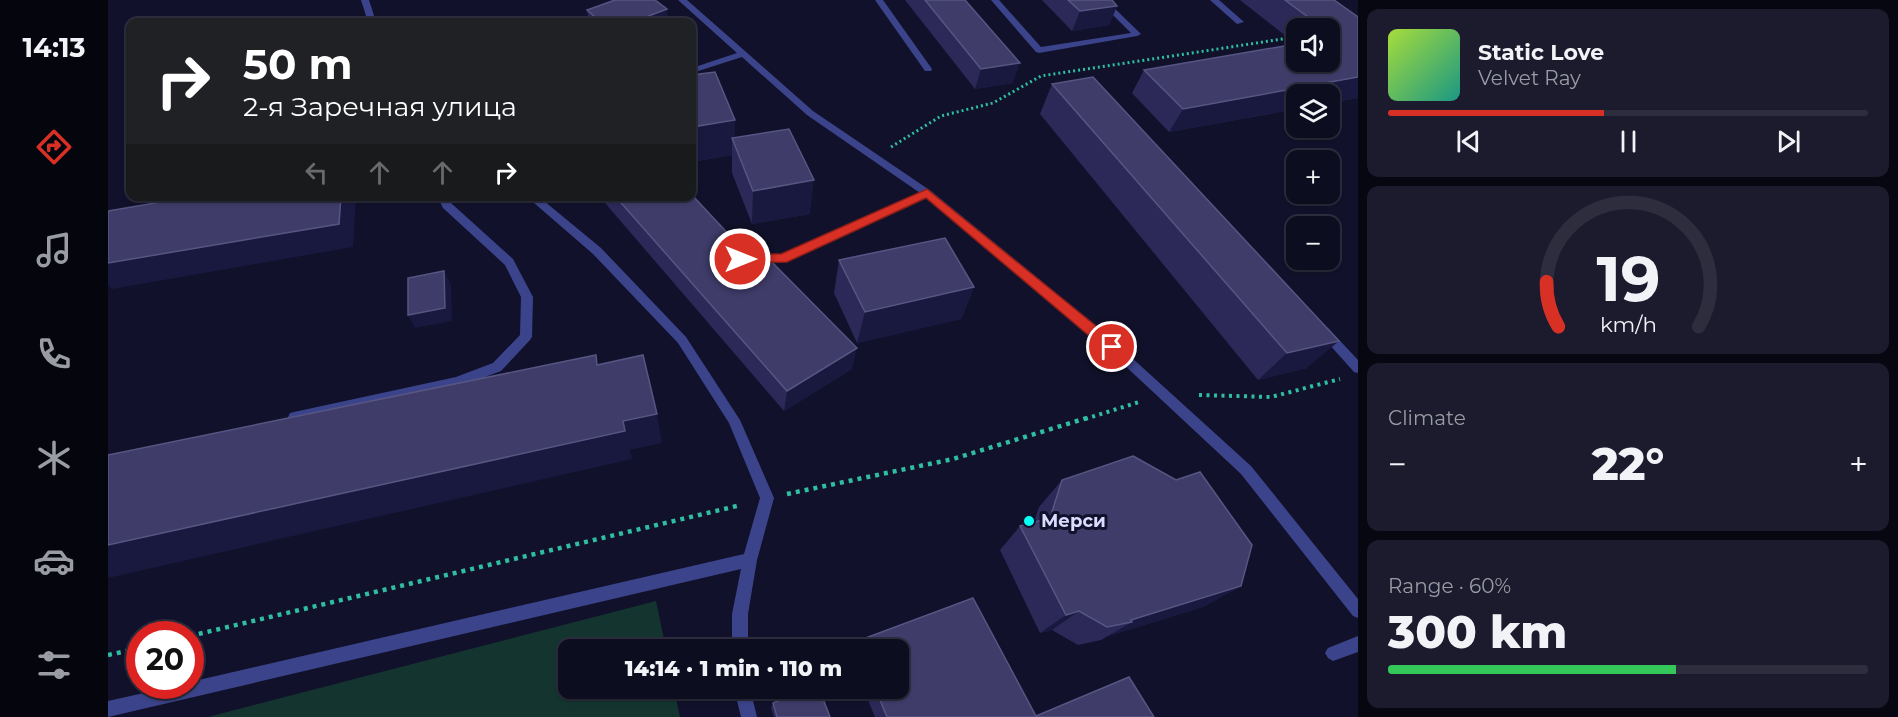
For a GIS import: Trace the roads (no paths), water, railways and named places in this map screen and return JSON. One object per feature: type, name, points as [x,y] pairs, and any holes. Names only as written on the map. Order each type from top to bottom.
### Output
[{"type":"street","points":[[365,0],[371,18]]},
{"type":"street","points":[[682,0],[810,113],[927,193],[1095,331],[1246,470],[1358,611]]},
{"type":"street","points":[[879,0],[928,69]]},
{"type":"street","points":[[994,0],[1039,50],[1137,34],[1102,0]]},
{"type":"street","points":[[1214,0],[1240,22]]},
{"type":"street","points":[[696,70],[744,54]]},
{"type":"street","points":[[740,259],[783,259],[927,193]]},
{"type":"street","points":[[283,420],[457,382],[497,367],[526,337],[527,297],[509,262],[447,206],[444,201]]},
{"type":"street","points":[[537,201],[597,251],[682,340],[734,420],[767,498],[750,560],[740,614],[740,639]]},
{"type":"street","points":[[1318,325],[1358,368]]},
{"type":"street","points":[[108,709],[750,560]]},
{"type":"street","points":[[1333,653],[1358,644]]},
{"type":"street","points":[[745,699],[749,717]]},
{"type":"place","name":"Мерси","points":[[1029,521]]}]
